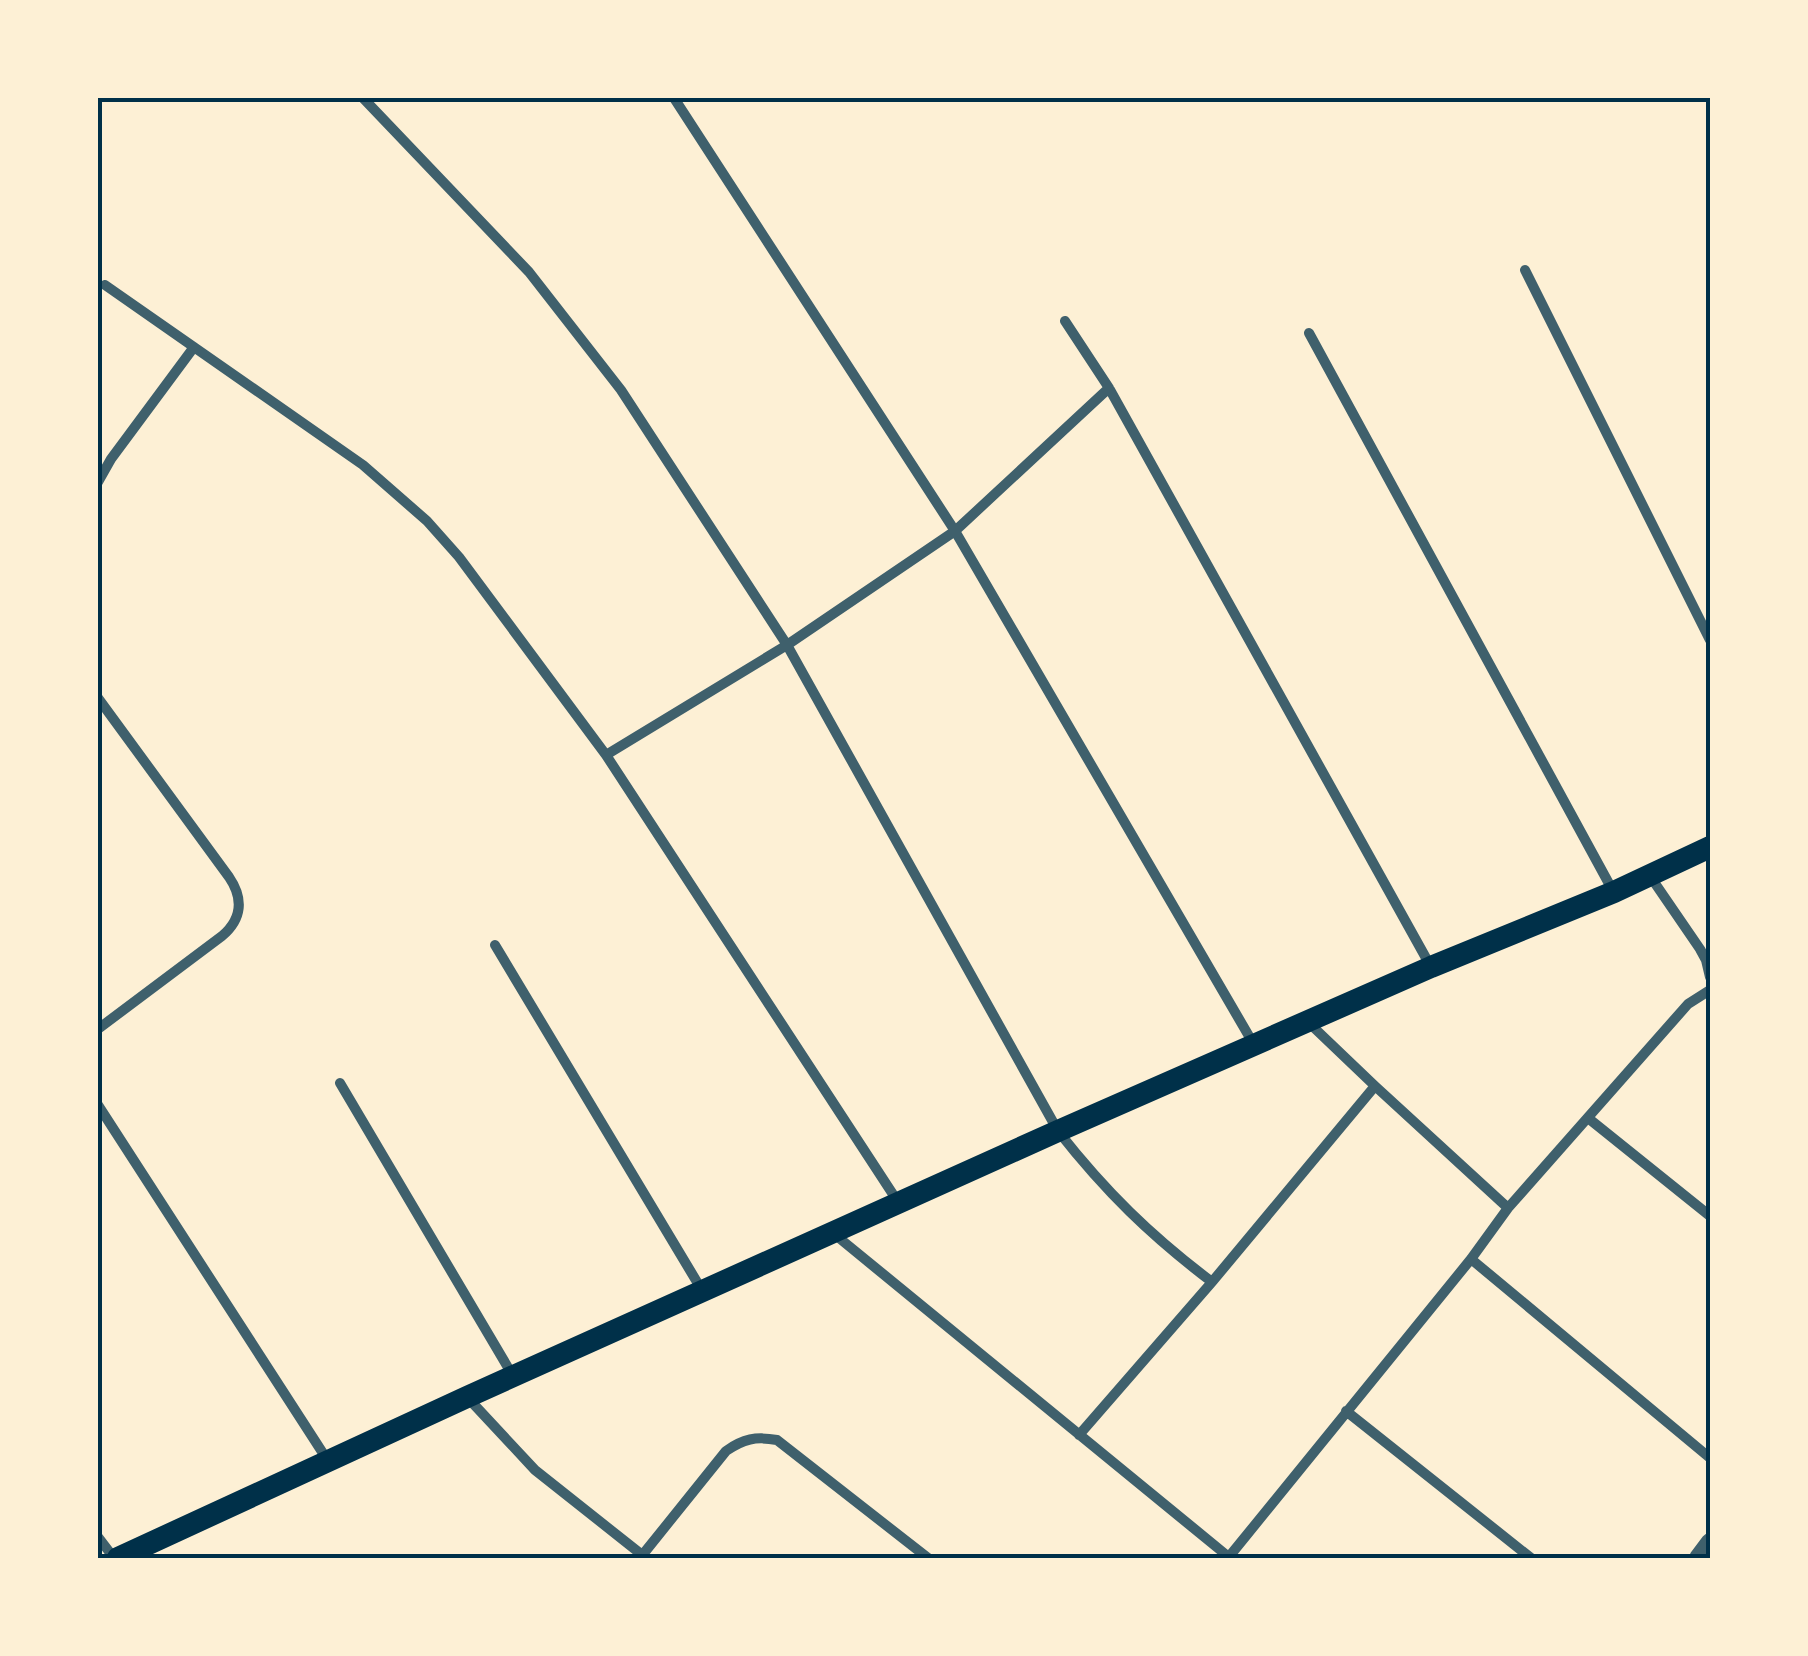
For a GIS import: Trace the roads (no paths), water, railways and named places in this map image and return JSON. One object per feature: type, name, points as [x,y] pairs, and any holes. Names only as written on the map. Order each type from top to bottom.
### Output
[{"type":"main road","points":[[116,1558],[1058,1131],[1710,848]]},
{"type":"street","points":[[362,98],[529,272],[621,390],[786,644],[1058,1131],[1128,1213],[1212,1282]]},
{"type":"street","points":[[674,98],[955,531],[1254,1045]]},
{"type":"street","points":[[1525,270],[1710,640]]},
{"type":"street","points":[[105,285],[363,465],[427,521],[459,557],[606,755],[899,1203]]},
{"type":"street","points":[[1066,321],[1110,388],[1431,968]]},
{"type":"street","points":[[1310,333],[1614,892]]},
{"type":"street","points":[[98,482],[111,458],[194,347]]},
{"type":"street","points":[[606,755],[786,644],[955,531],[1110,388]]},
{"type":"street","points":[[98,698],[237,888],[240,902],[232,928],[98,1028]]},
{"type":"street","points":[[1649,875],[1700,949],[1710,977]]},
{"type":"street","points":[[496,945],[703,1292]]},
{"type":"street","points":[[832,1232],[1229,1558],[1471,1260],[1508,1208],[1688,1004],[1710,990]]},
{"type":"street","points":[[1308,1022],[1508,1208]]},
{"type":"street","points":[[340,1084],[513,1376]]},
{"type":"street","points":[[1079,1435],[1375,1086]]},
{"type":"street","points":[[98,1105],[328,1461]]},
{"type":"street","points":[[1588,1118],[1710,1216]]},
{"type":"street","points":[[1471,1260],[1710,1458]]},
{"type":"street","points":[[467,1397],[535,1470],[643,1557],[726,1451],[741,1440],[760,1437],[777,1440],[928,1558]]},
{"type":"street","points":[[1346,1411],[1531,1558]]},
{"type":"street","points":[[98,1538],[116,1558]]},
{"type":"street","points":[[1698,1558],[1710,1542]]}]
